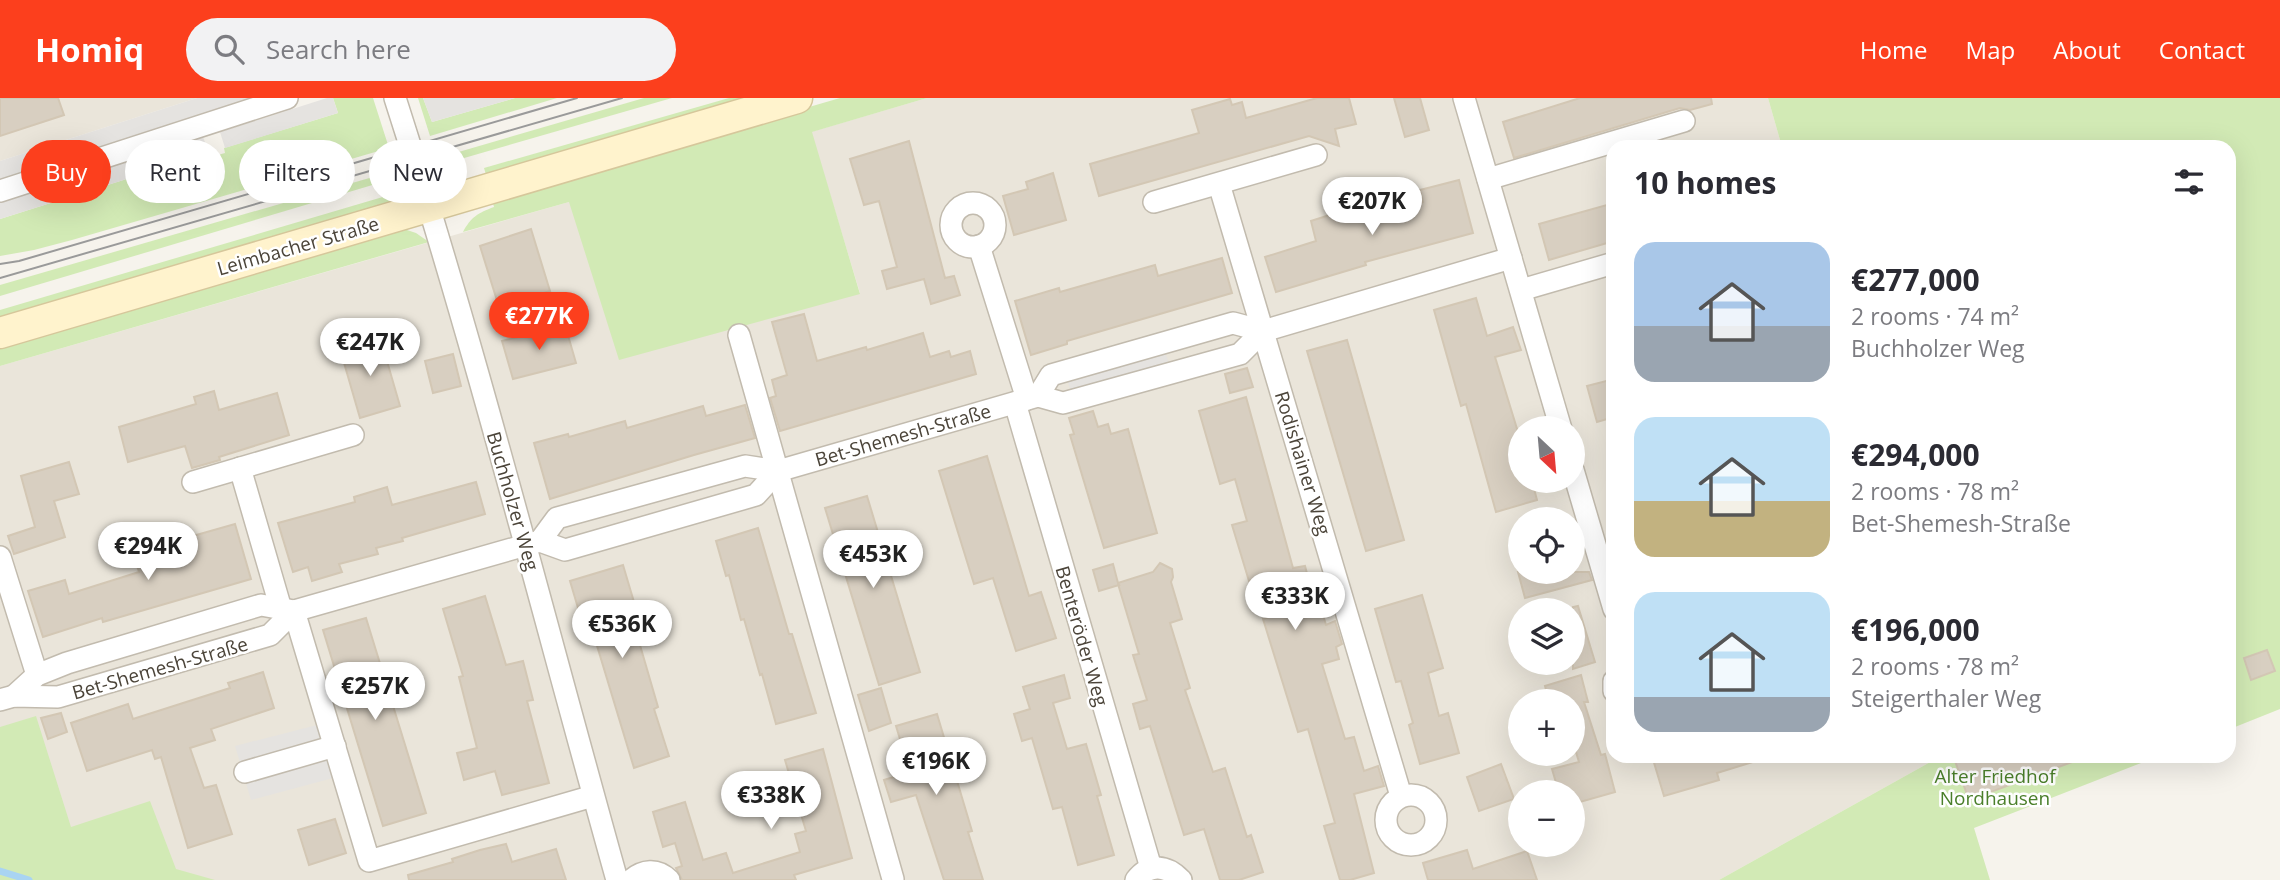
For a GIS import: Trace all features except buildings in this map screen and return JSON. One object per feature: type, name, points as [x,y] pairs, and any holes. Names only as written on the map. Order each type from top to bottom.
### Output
[{"type":"street","points":[[0,191],[287,98]]},
{"type":"street","name":"Buchholzer Weg","points":[[395,98],[533,542],[593,796],[617,880]]},
{"type":"street","name":"Leimbacher Straße","points":[[0,332],[797,98]]},
{"type":"street","points":[[1464,98],[1557,416]]},
{"type":"street","points":[[1620,140],[1684,121]]},
{"type":"street","points":[[1488,179],[1606,144]]},
{"type":"street","points":[[1154,202],[1316,155]]},
{"type":"street","points":[[1219,184],[1263,331]]},
{"type":"street","points":[[979,246],[1027,399]]},
{"type":"street","name":"Bet-Shemesh-Straße","points":[[7,698],[37,675],[66,663],[261,605],[288,610],[533,542],[557,518],[746,466],[778,471],[1027,399],[1063,403],[1240,354],[1263,331],[1511,258]]},
{"type":"street","points":[[1521,290],[1606,265]]},
{"type":"street","name":"Bet-Shemesh-Straße","points":[[1027,399],[1051,375],[1233,323],[1263,331]]},
{"type":"street","name":"Rodishainer Weg","points":[[1263,331],[1402,796]]},
{"type":"street","points":[[739,335],[897,880]]},
{"type":"street","name":"Benteröder Weg","points":[[1027,399],[1143,874],[1168,869],[1181,880]]},
{"type":"street","points":[[193,482],[352,435]]},
{"type":"street","points":[[240,468],[335,746],[369,861],[593,796]]},
{"type":"street","name":"Bet-Shemesh-Straße","points":[[533,542],[565,550],[756,495],[778,471]]},
{"type":"street","points":[[1582,494],[1606,554]]},
{"type":"street","points":[[0,557],[37,675]]},
{"type":"street","name":"Bet-Shemesh-Straße","points":[[7,698],[58,697],[270,635],[288,610]]},
{"type":"street","points":[[245,772],[335,746]]},
{"type":"street","points":[[631,880],[648,871],[657,872],[669,880]]},
{"type":"shaded area","points":[[0,98],[197,98],[66,140],[21,140],[21,154],[0,161]]},
{"type":"shaded area","points":[[197,98],[260,98],[111,146],[111,140],[66,140]]},
{"type":"shaded area","points":[[327,98],[333,98],[338,113],[251,140],[239,140],[239,144],[225,148],[225,140],[222,140],[220,132]]},
{"type":"shaded area","points":[[423,98],[515,98],[432,122]]},
{"type":"shaded area","points":[[927,98],[1768,98],[1780,140],[1606,140],[1606,763],[1928,763],[1719,880],[0,880],[0,366],[569,202],[860,293],[811,132]]},
{"type":"shaded area","points":[[21,154],[21,175],[0,182],[0,161]]},
{"type":"shaded area","points":[[125,162],[125,180],[111,184],[111,166]]},
{"type":"shaded area","points":[[21,195],[21,203],[51,203],[0,219],[0,202]]},
{"type":"shaded area","points":[[1164,348],[1170,367],[1072,395],[1066,376]]},
{"type":"shaded area","points":[[317,725],[333,778],[251,800],[235,746]]},
{"type":"green space","points":[[333,98],[373,98],[386,140],[369,140],[369,154],[355,158],[355,140],[250,140],[338,113]]},
{"type":"green space","points":[[418,98],[423,98],[432,122],[515,98],[557,98],[430,136]]},
{"type":"green space","points":[[644,98],[672,98],[467,157],[467,150]]},
{"type":"green space","points":[[729,98],[765,98],[487,178],[484,168]]},
{"type":"green space","points":[[840,98],[927,98],[812,132],[860,294],[619,360],[569,202],[463,232],[476,216],[494,207],[492,199]]},
{"type":"green space","points":[[1768,98],[2280,98],[2280,709],[2236,727],[2236,140],[1780,140]]},
{"type":"green space","points":[[239,143],[239,192],[225,196],[225,153],[225,148]]},
{"type":"green space","points":[[369,178],[369,186],[355,190],[355,182]]},
{"type":"green space","points":[[125,180],[125,203],[199,203],[72,240],[0,256],[0,219],[51,203],[111,203],[111,184]]},
{"type":"green space","points":[[369,201],[394,203],[0,322],[0,310]]},
{"type":"green space","points":[[283,203],[312,203],[0,296],[0,285]]},
{"type":"green space","points":[[404,229],[429,242],[0,366],[0,343]]},
{"type":"green space","points":[[36,716],[71,827],[150,801],[176,869],[215,880],[0,880],[0,727]]},
{"type":"green space","name":"Alter Friedhof Nordhausen","points":[[1928,763],[2141,763],[1974,828],[1990,880],[1719,880]]},
{"type":"waterway","points":[[0,871],[29,880]]},
{"type":"tram line","points":[[0,264],[19,261],[577,98]]},
{"type":"tram line","points":[[0,278],[622,98]]}]
